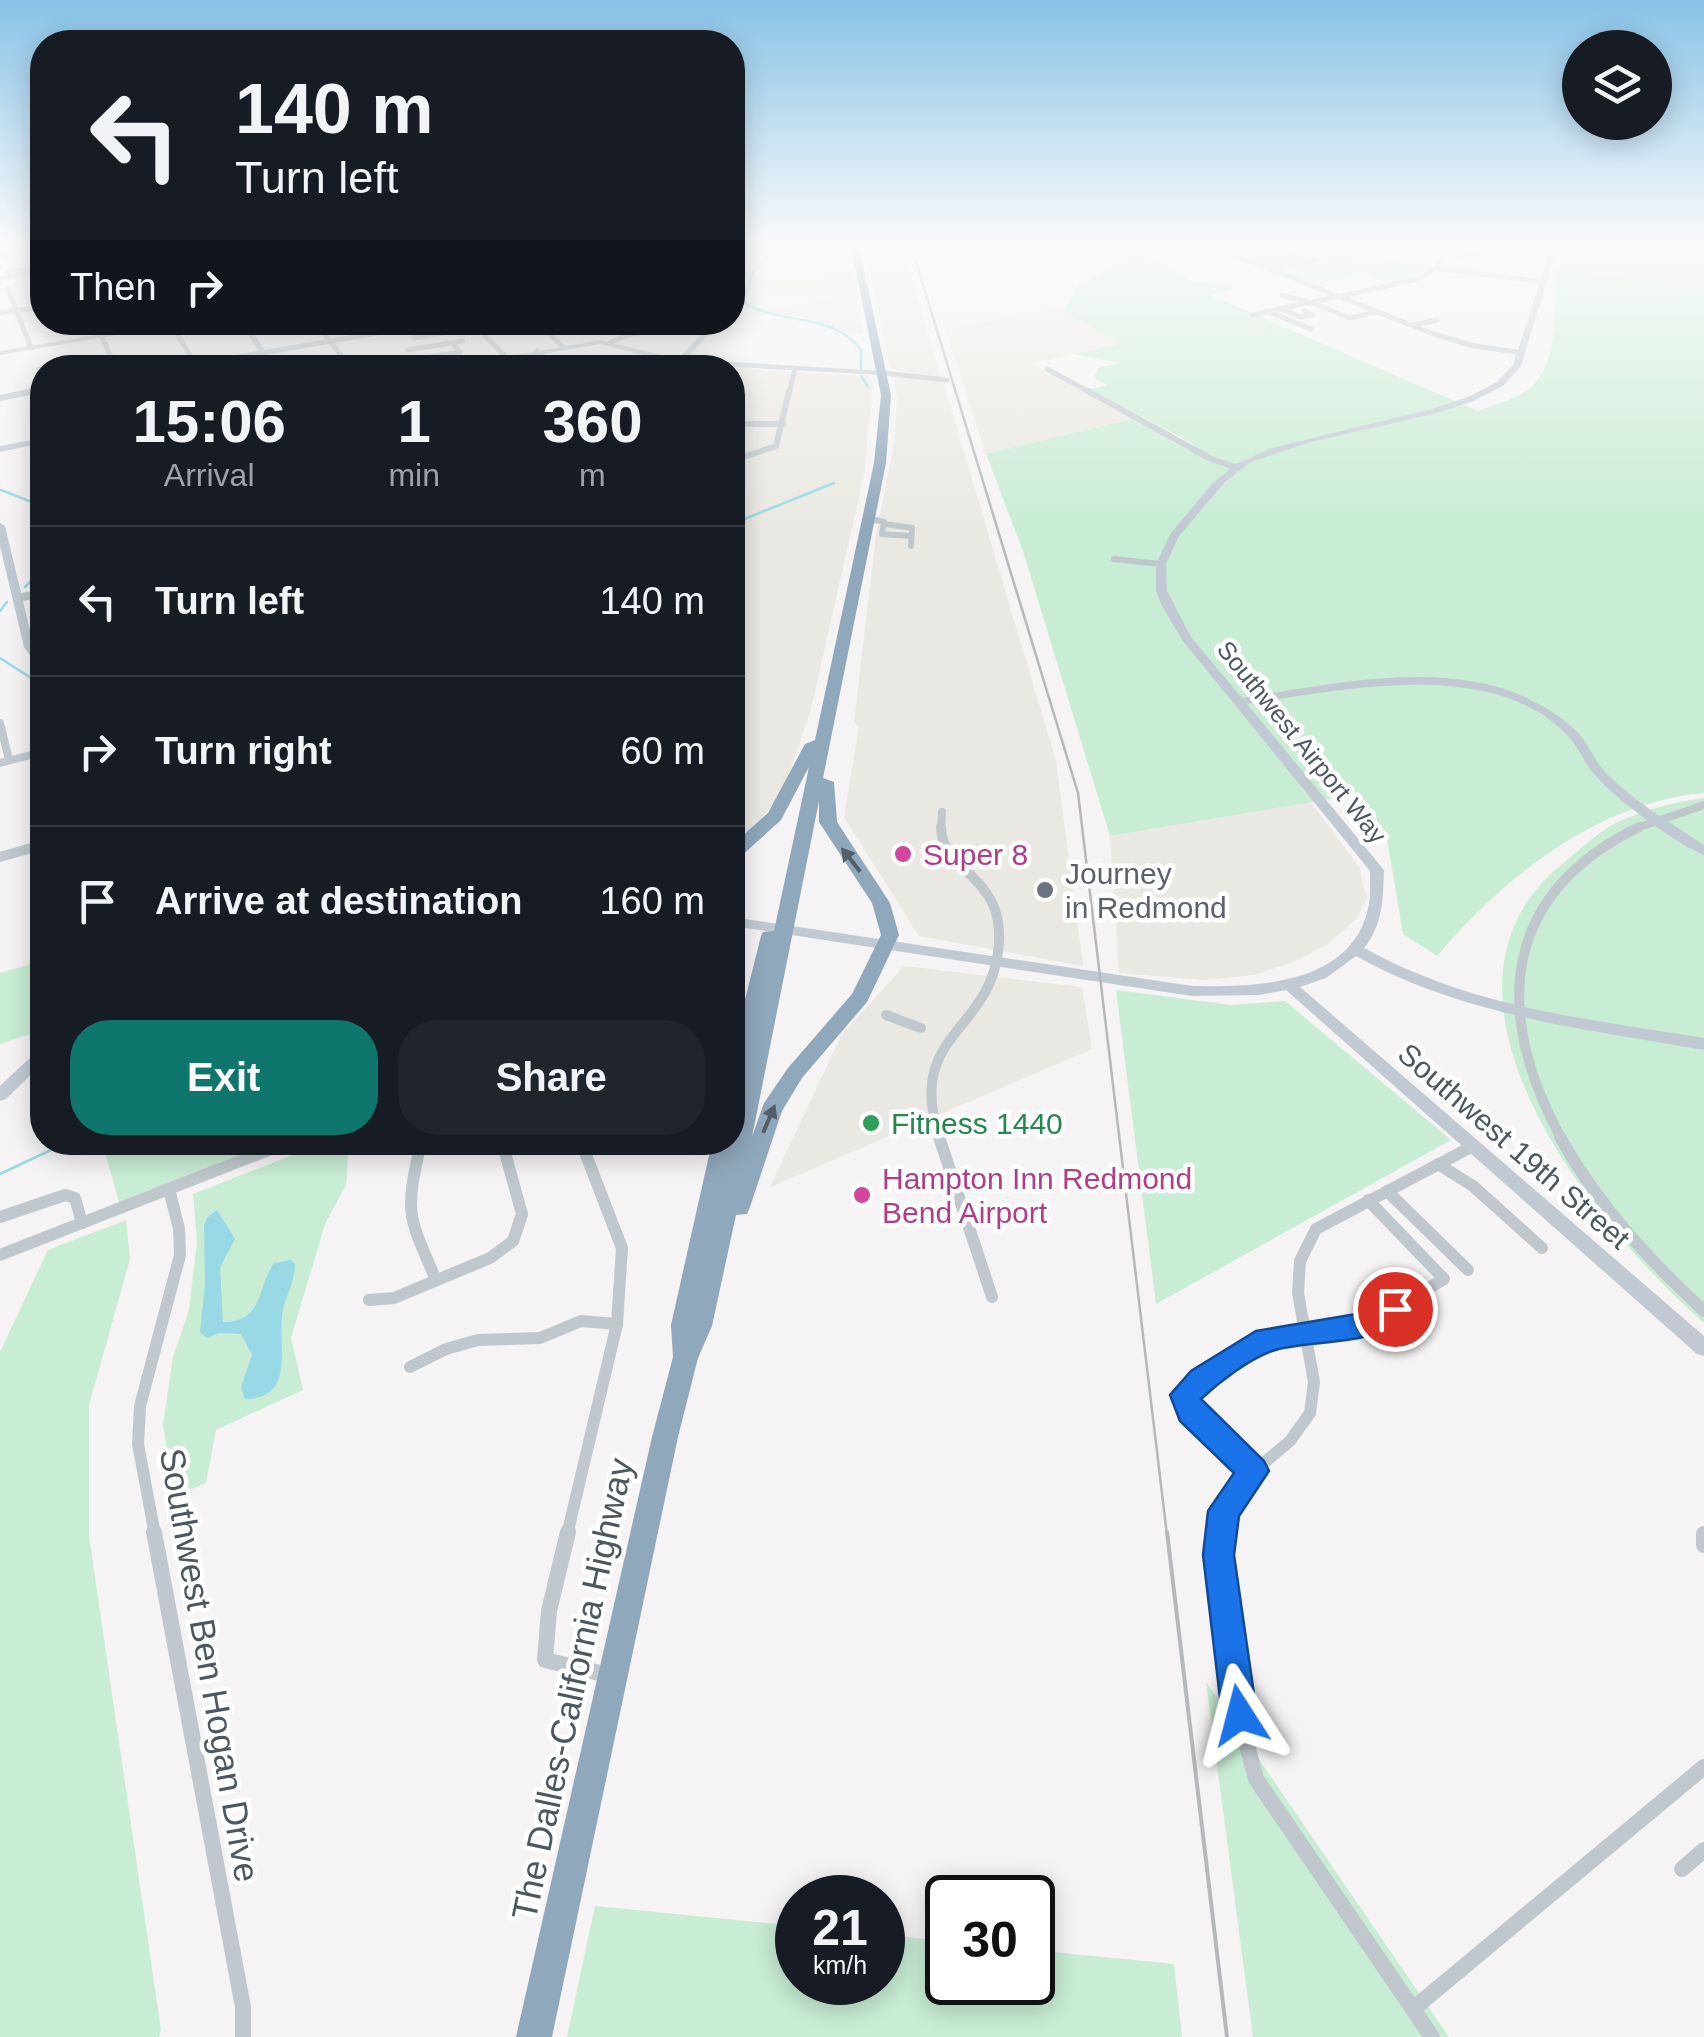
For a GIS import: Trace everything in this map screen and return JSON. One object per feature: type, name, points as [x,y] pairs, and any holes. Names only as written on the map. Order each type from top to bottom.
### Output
[{"type":"highway","name":"The Dalles-California Highway","points":[[745,1051],[832,710],[833,683],[884,440],[883,373],[875,337]]},
{"type":"highway","name":"The Dalles-California Highway","points":[[745,1105],[823,696],[833,683]]},
{"type":"highway","points":[[712,1276],[729,1239],[772,1109],[794,1072],[860,998],[890,935],[881,903],[828,822],[826,784],[834,729],[832,710]]},
{"type":"highway","points":[[745,843],[775,816],[813,744]]},
{"type":"highway","points":[[683,1325],[685,1272],[707,1155]]},
{"type":"highway","name":"The Dalles-California Highway","points":[[685,1358],[683,1325],[719,1155]]},
{"type":"highway","name":"The Dalles-California Highway","points":[[534,2037],[685,1358],[700,1326],[712,1276],[735,1155]]},
{"type":"main road","points":[[0,352],[96,337]]},
{"type":"main road","points":[[253,337],[264,353]]},
{"type":"main road","points":[[1160,564],[1164,549],[1235,467],[1252,457],[1477,397],[1509,379],[1527,337]]},
{"type":"main road","points":[[512,355],[611,342],[648,355]]},
{"type":"main road","points":[[745,367],[883,373]]},
{"type":"main road","points":[[0,449],[30,443]]},
{"type":"main road","points":[[0,526],[7,578],[30,630]]},
{"type":"main road","name":"Southwest Airport Way","points":[[1160,564],[1158,584],[1164,605],[1377,870],[1380,897],[1372,929],[1356,950]]},
{"type":"main road","points":[[1239,702],[1384,682],[1439,680],[1484,688],[1523,702],[1570,731],[1595,770],[1704,851]]},
{"type":"main road","points":[[4,762],[30,755]]},
{"type":"main road","points":[[745,924],[997,964],[1192,991],[1244,994],[1289,985],[1338,966],[1356,950],[1384,968],[1432,989],[1704,1044]]},
{"type":"main road","name":"Southwest 19th Street","points":[[1289,985],[1704,1348]]},
{"type":"main road","points":[[0,1095],[30,1066]]},
{"type":"street","points":[[27,337],[31,348]]},
{"type":"street","points":[[327,337],[341,355]]},
{"type":"street","points":[[254,355],[358,337]]},
{"type":"street","points":[[414,338],[419,337]]},
{"type":"street","points":[[485,337],[505,355]]},
{"type":"street","points":[[554,337],[564,346]]},
{"type":"street","points":[[611,342],[628,337]]},
{"type":"street","points":[[1447,337],[1522,353]]},
{"type":"street","points":[[411,355],[407,347],[463,341]]},
{"type":"street","points":[[442,355],[460,352],[452,343]]},
{"type":"street","points":[[429,347],[435,355]]},
{"type":"street","points":[[537,351],[541,355]]},
{"type":"street","points":[[745,458],[776,446],[795,369]]},
{"type":"street","points":[[1047,369],[1210,458],[1235,467]]},
{"type":"street","points":[[883,373],[948,380]]},
{"type":"street","points":[[0,398],[30,392]]},
{"type":"street","points":[[745,424],[782,424]]},
{"type":"street","points":[[868,518],[910,526],[911,541]]},
{"type":"street","points":[[1114,559],[1160,564]]},
{"type":"street","points":[[18,598],[30,596]]},
{"type":"street","points":[[0,723],[4,762]]},
{"type":"street","points":[[1704,805],[1656,818],[1600,846],[1553,886],[1534,917],[1522,953],[1516,1009],[1540,1095],[1566,1145],[1613,1213],[1704,1311]]},
{"type":"street","points":[[942,812],[944,843],[959,863],[985,885],[998,908],[997,964],[980,996],[936,1054],[928,1082],[930,1111],[992,1297]]},
{"type":"street","points":[[0,857],[30,848]]},
{"type":"street","points":[[886,1014],[921,1028]]},
{"type":"street","points":[[1432,2037],[1256,1780],[1237,1699],[1218,1555],[1224,1511],[1254,1471],[1290,1441],[1310,1413],[1314,1382],[1298,1293],[1300,1261],[1316,1229],[1473,1146]]},
{"type":"street","points":[[0,1255],[256,1155]]},
{"type":"street","points":[[418,1155],[408,1199],[410,1217],[436,1280]]},
{"type":"street","points":[[369,1300],[394,1298],[490,1258],[513,1241],[522,1214],[506,1155]]},
{"type":"street","points":[[585,1155],[622,1248],[617,1324],[549,1610],[545,1660],[613,1676]]},
{"type":"street","points":[[1438,1164],[1473,1186],[1542,1248]]},
{"type":"street","name":"Southwest Ben Hogan Drive","points":[[169,1189],[180,1230],[180,1254],[140,1406],[138,1444],[242,2007],[243,2037]]},
{"type":"street","points":[[1386,1190],[1468,1270]]},
{"type":"street","points":[[0,1217],[65,1195],[74,1198],[82,1223]]},
{"type":"street","points":[[1254,1471],[1190,1412],[1185,1395],[1201,1380],[1266,1340],[1367,1324],[1444,1278],[1368,1200]]},
{"type":"street","points":[[410,1368],[446,1349],[478,1340],[540,1338],[581,1321],[617,1324]]},
{"type":"street","points":[[1704,1534],[1704,1545]]},
{"type":"street","points":[[1413,2009],[1704,1767]]},
{"type":"street","points":[[1682,1870],[1704,1850]]},
{"type":"shaded area","points":[[883,337],[929,337],[941,378],[890,369]]},
{"type":"shaded area","points":[[948,337],[1114,337],[1126,343],[1032,363],[1132,419],[986,454]]},
{"type":"shaded area","points":[[745,369],[868,377],[873,381],[864,474],[811,709],[784,789],[745,836]]},
{"type":"shaded area","points":[[900,376],[943,382],[1056,761],[1083,966],[919,936],[844,817],[859,728],[854,722],[876,535],[894,444],[894,379]]},
{"type":"shaded area","points":[[1311,802],[1359,867],[1367,898],[1356,919],[1329,943],[1300,959],[1254,975],[1204,980],[1119,973],[1110,836]]},
{"type":"shaded area","points":[[904,966],[1082,987],[1092,1049],[770,1187],[842,1034]]},
{"type":"green space","points":[[1113,337],[1307,337],[1478,411],[1529,389],[1546,365],[1553,337],[1704,337],[1704,793],[1665,799],[1627,811],[1556,848],[1492,898],[1437,956],[1403,934],[1387,839],[1348,796],[1110,836],[1023,551],[986,454],[1132,419],[1191,452],[1193,444],[1091,389],[1107,385],[1094,378],[1098,368],[1121,363],[1074,354],[1125,343]]},
{"type":"green space","points":[[1704,798],[1704,1323],[1659,1281],[1612,1228],[1568,1168],[1532,1103],[1508,1037],[1503,973],[1521,913],[1567,860],[1616,823],[1659,807]]},
{"type":"green space","points":[[30,964],[30,1034],[0,1044],[0,973]]},
{"type":"green space","points":[[1116,990],[1231,1005],[1285,1001],[1451,1140],[1156,1304]]},
{"type":"green space","points":[[106,1155],[242,1155],[119,1202]]},
{"type":"green space","points":[[292,1155],[348,1155],[346,1185],[325,1224],[291,1338],[303,1390],[216,1430],[206,1483],[174,1496],[163,1424],[173,1357],[189,1310],[197,1242],[193,1194]]},
{"type":"green space","points":[[126,1220],[130,1259],[89,1405],[89,1536],[161,2030],[159,2037],[0,2037],[0,1352],[48,1250]]},
{"type":"green space","points":[[1206,1682],[1449,2037],[1253,2037]]},
{"type":"green space","points":[[595,1906],[775,1924],[775,2005],[905,2005],[905,1937],[925,1939],[925,2005],[1055,2005],[1055,1952],[1174,1964],[1182,2037],[567,2037]]},
{"type":"water","points":[[217,1210],[235,1239],[220,1267],[223,1322],[253,1310],[274,1263],[290,1260],[295,1264],[283,1310],[278,1379],[272,1390],[262,1396],[245,1399],[241,1387],[252,1355],[241,1334],[219,1333],[207,1338],[200,1332],[205,1284],[204,1226]]},
{"type":"waterway","points":[[848,337],[861,350],[861,369]]},
{"type":"waterway","points":[[861,376],[868,387]]},
{"type":"waterway","points":[[745,519],[834,483]]},
{"type":"waterway","points":[[1,490],[30,501]]},
{"type":"waterway","points":[[25,587],[30,582]]},
{"type":"waterway","points":[[0,611],[7,602]]},
{"type":"waterway","points":[[0,658],[30,677]]},
{"type":"waterway","points":[[0,1174],[40,1155]]},
{"type":"railway","points":[[939,337],[1078,793],[1167,1535]]},
{"type":"railway","points":[[1167,1532],[1227,2037]]},
{"type":"place","name":"Super 8","points":[[903,854]]},
{"type":"place","name":"Journey in Redmond","points":[[1045,890]]},
{"type":"place","name":"Fitness 1440","points":[[871,1123]]},
{"type":"place","name":"Hampton Inn Redmond Bend Airport","points":[[862,1195]]},
{"type":"route","points":[[1240,1715],[1218,1555],[1224,1511],[1254,1471],[1190,1412],[1185,1395],[1201,1380],[1266,1340],[1367,1324],[1395,1309]]}]
